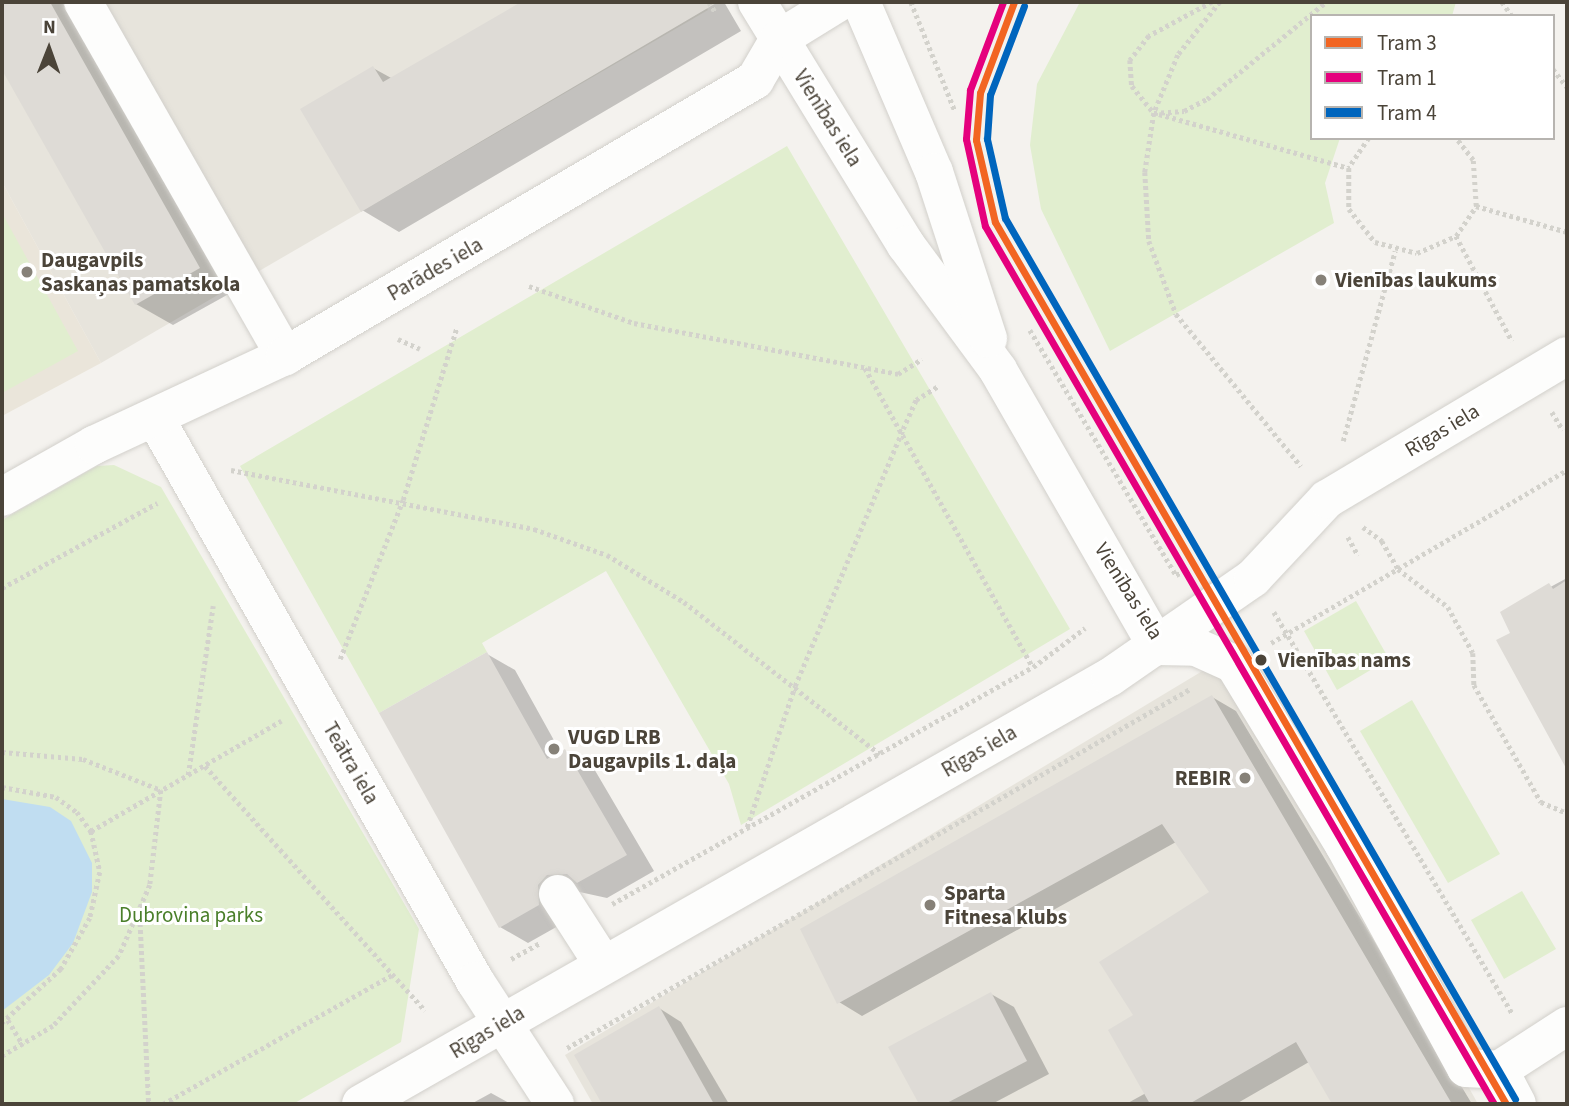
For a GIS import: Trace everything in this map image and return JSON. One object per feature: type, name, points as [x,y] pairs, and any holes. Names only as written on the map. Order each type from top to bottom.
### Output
[{"type":"street","points":[[83,2],[285,356]]},
{"type":"street","name":"Vienības iela","points":[[757,2],[906,245],[998,370],[1157,646],[1196,647],[1234,664]]},
{"type":"street","name":"Parādes iela","points":[[6,484],[155,418],[285,356],[755,80],[779,39],[839,2]]},
{"type":"street","name":"Vienības iela","points":[[861,2],[933,172],[998,370]]},
{"type":"street","name":"Rīgas iela","points":[[361,1104],[1157,646],[1254,578],[1327,499],[1567,356]]},
{"type":"street","name":"Teātra iela","points":[[155,418],[500,1024],[555,1104]]},
{"type":"street","points":[[1234,664],[1344,845],[1466,1068],[1499,1070],[1567,1026]]},
{"type":"street","points":[[567,909],[603,964]]},
{"type":"street","points":[[1499,1070],[1517,1104]]},
{"type":"path","points":[[911,2],[954,100],[956,127]]},
{"type":"path","points":[[1212,2],[1149,36],[1130,60],[1132,86],[1154,113],[1349,168]]},
{"type":"path","points":[[1220,2],[1178,55],[1154,113],[1145,210],[1160,279],[1175,314],[1327,499],[1382,541],[1398,569],[1448,607],[1472,653],[1474,685],[1541,802],[1567,813]]},
{"type":"path","points":[[1310,14],[1325,2]]},
{"type":"path","points":[[1154,113],[1184,111],[1207,99],[1310,14]]},
{"type":"path","points":[[1555,72],[1567,87]]},
{"type":"path","points":[[1368,140],[1349,168],[1346,189],[1354,219],[1376,242],[1395,251],[1416,253],[1456,236],[1476,205],[1473,160],[1458,140]]},
{"type":"path","points":[[1476,205],[1567,232]]},
{"type":"path","points":[[1456,236],[1563,430]]},
{"type":"path","points":[[1327,499],[1395,251]]},
{"type":"path","points":[[529,286],[634,323],[898,374],[922,359]]},
{"type":"path","points":[[1025,321],[1176,575]]},
{"type":"path","points":[[334,673],[403,500],[457,327]]},
{"type":"path","points":[[865,367],[903,429],[1033,667]]},
{"type":"path","points":[[747,829],[795,686],[903,429],[916,400],[937,386]]},
{"type":"path","points":[[218,467],[403,500],[534,529],[607,555],[684,602],[880,754]]},
{"type":"path","points":[[558,1053],[1567,470]]},
{"type":"path","points":[[2,588],[167,498]]},
{"type":"path","points":[[188,775],[222,538]]},
{"type":"path","points":[[1254,578],[1533,1048]]},
{"type":"path","points":[[507,961],[567,909],[747,829],[1033,667],[1085,628]]},
{"type":"path","points":[[91,831],[295,713]]},
{"type":"path","points":[[2,752],[83,758],[161,790]]},
{"type":"path","points":[[205,766],[425,1010]]},
{"type":"path","points":[[2,787],[55,797],[91,831],[100,872],[90,918],[61,969],[2,1023]]},
{"type":"path","points":[[149,1104],[140,915],[161,790]]},
{"type":"path","points":[[2,1056],[23,1045],[92,991],[140,915]]},
{"type":"path","points":[[163,1104],[392,975]]},
{"type":"path","points":[[8,1020],[23,1045]]},
{"type":"shaded area","points":[[2,2],[703,2],[708,10],[101,363],[2,182]]},
{"type":"shaded area","name":"Daugavpils Saskaņas pamatskola","points":[[2,182],[101,363],[2,416]]},
{"type":"shaded area","points":[[1219,661],[1381,929],[1478,1104],[593,1104],[565,1055]]},
{"type":"green space","points":[[1080,2],[1456,2],[1453,14],[1310,14],[1310,140],[1339,140],[1325,183],[1334,223],[1110,351],[1041,209],[1030,145],[1037,84]]},
{"type":"green space","points":[[787,146],[1070,629],[741,825],[729,784],[606,571],[482,643],[487,652],[379,713],[240,466]]},
{"type":"green space","points":[[2,213],[78,351],[2,393]]},
{"type":"green space","name":"Dubrovina parks","points":[[114,465],[161,487],[419,929],[401,1042],[293,1104],[2,1104],[2,520],[97,466]]},
{"type":"green space","points":[[1356,601],[1389,659],[1337,690],[1304,631]]},
{"type":"green space","points":[[1412,700],[1500,854],[1448,883],[1360,731]]},
{"type":"green space","points":[[1522,891],[1556,949],[1504,979],[1471,920]]},
{"type":"water","points":[[2,799],[50,807],[71,821],[92,863],[92,892],[73,943],[49,975],[2,1011]]},
{"type":"building","points":[[2,2],[50,2],[200,268],[135,305],[2,70]]},
{"type":"building","points":[[521,2],[718,2],[361,212],[300,109],[373,66],[383,82]]},
{"type":"building","points":[[1567,580],[1567,770],[1496,640],[1510,633],[1500,612],[1549,583],[1553,589]]},
{"type":"building","points":[[487,652],[547,759],[565,749],[627,855],[577,883],[567,874],[547,875],[538,885],[539,905],[499,928],[379,713]]},
{"type":"building","points":[[1212,695],[1452,1104],[1332,1104],[1296,1042],[1189,1104],[1150,1104],[1108,1030],[1133,1015],[1099,962],[1209,892],[1162,824],[837,1004],[800,929]]},
{"type":"building","points":[[991,992],[1027,1061],[945,1104],[919,1104],[888,1047]]},
{"type":"building","points":[[659,1006],[714,1104],[602,1104],[574,1055]]},
{"type":"tram line","name":"1","points":[[1003,2],[970,90],[966,139],[985,226],[1494,1104]]},
{"type":"tram line","name":"3","points":[[1014,2],[980,93],[976,140],[995,222],[1506,1104]]},
{"type":"tram line","name":"4","points":[[1024,6],[990,95],[987,139],[1005,218],[1515,1099]]},
{"type":"place","name":"Daugavpils Saskaņas pamatskola","points":[[27,272]]},
{"type":"place","name":"Vienības laukums","points":[[1321,280]]},
{"type":"place","name":"Vienības nams","points":[[1261,660]]},
{"type":"place","name":"VUGD LRB Daugavpils 1. daļa","points":[[554,749]]},
{"type":"place","name":"REBIR","points":[[1245,778]]},
{"type":"place","name":"Sparta Fitnesa klubs","points":[[930,905]]}]
